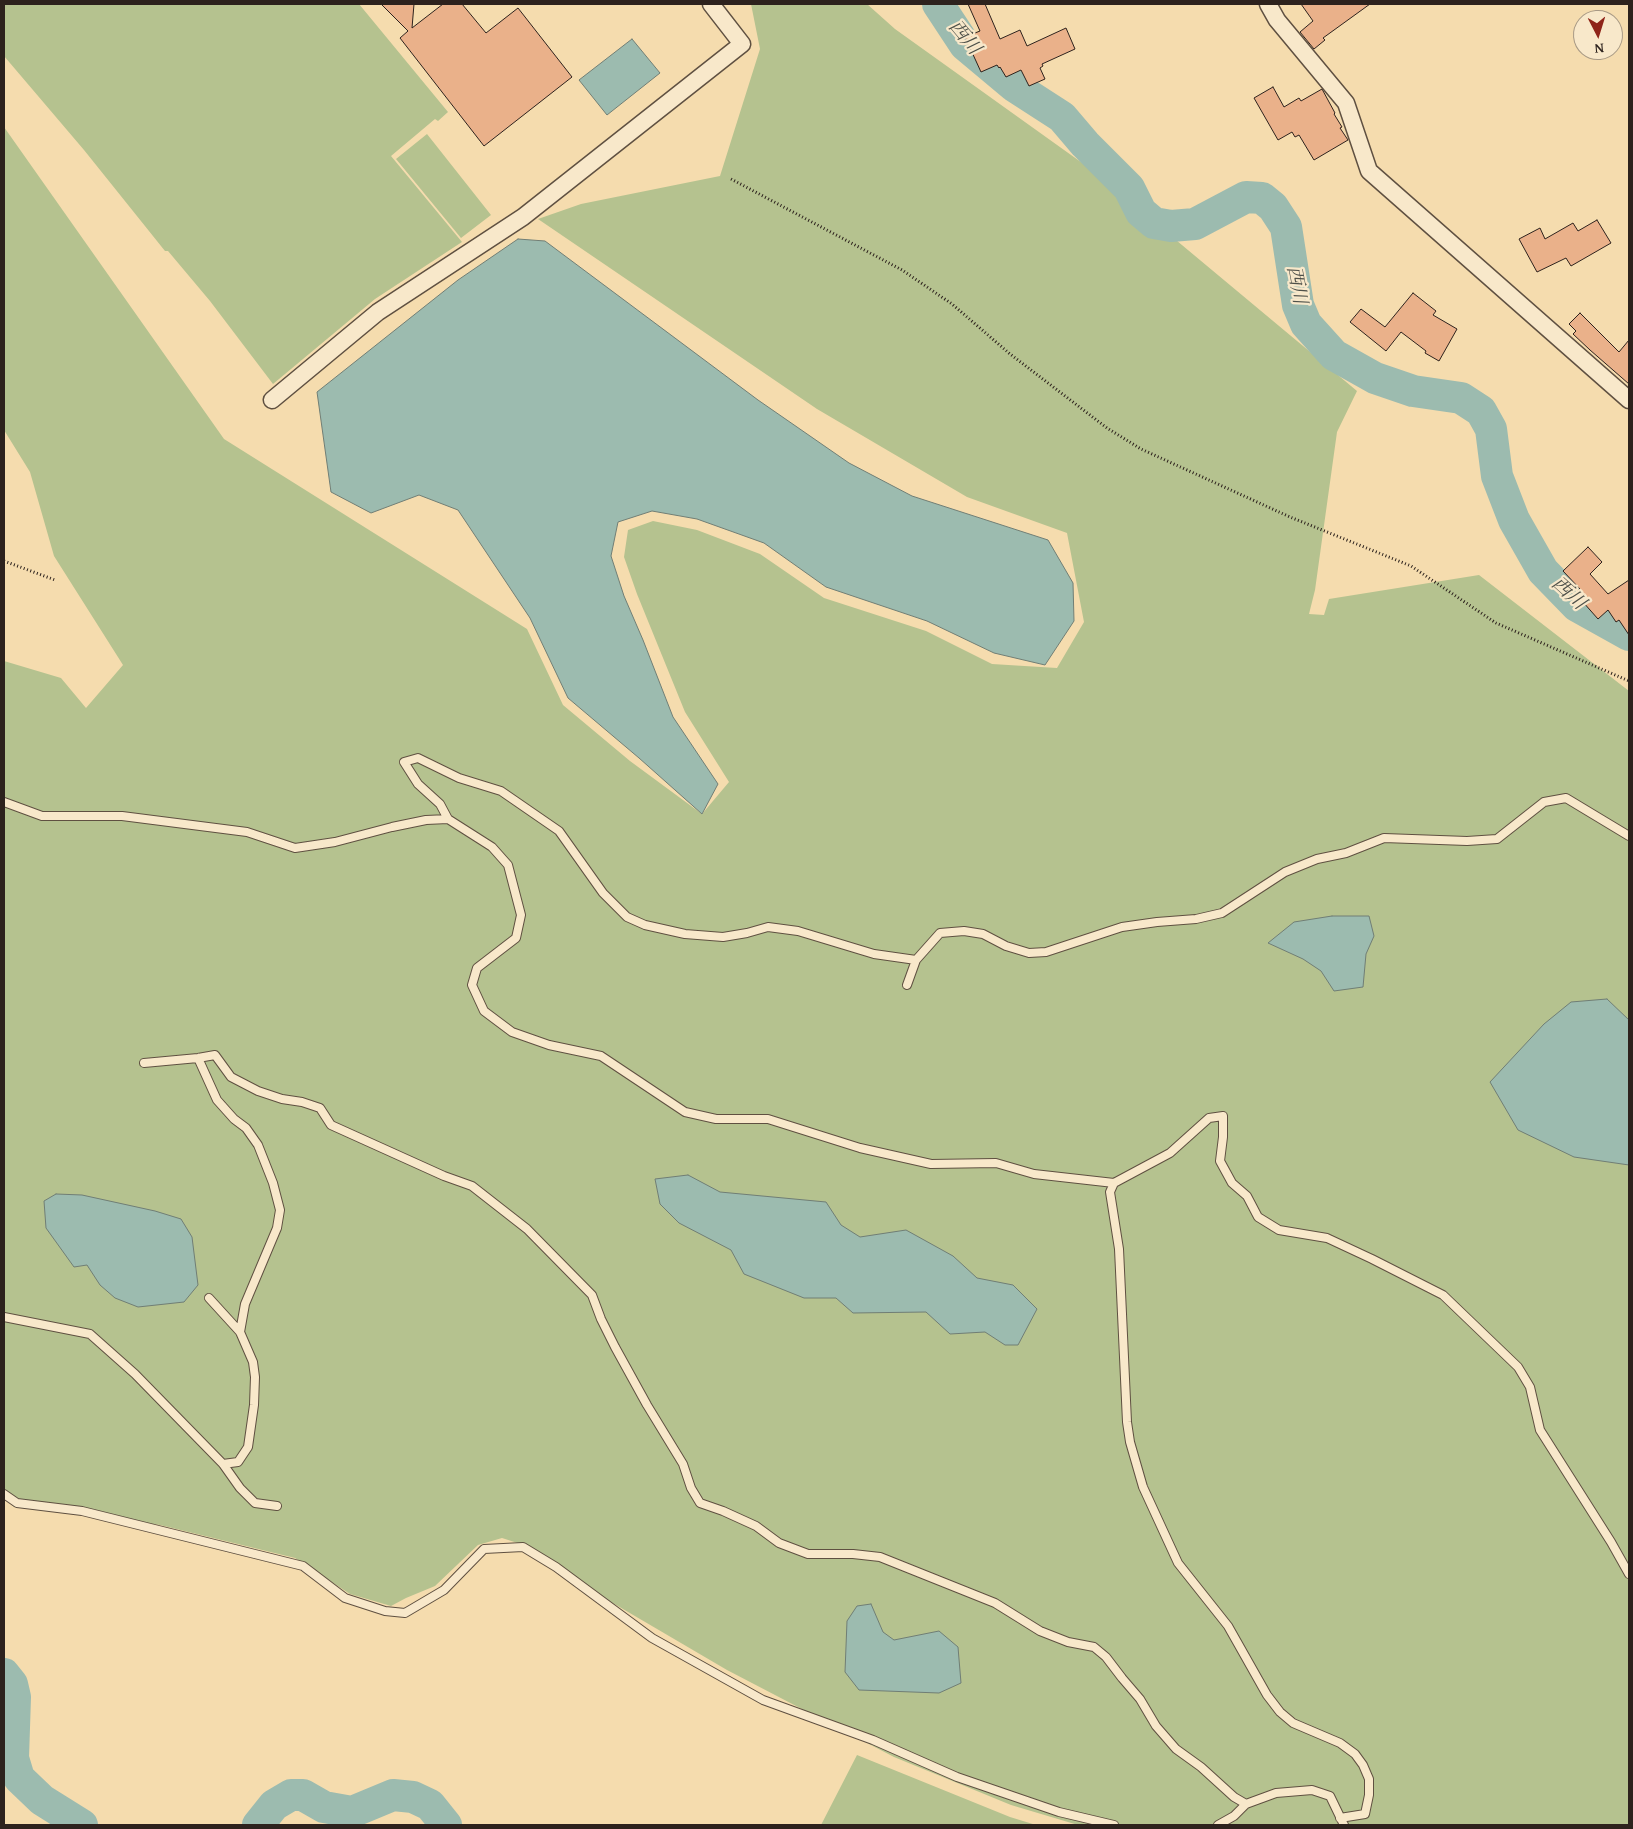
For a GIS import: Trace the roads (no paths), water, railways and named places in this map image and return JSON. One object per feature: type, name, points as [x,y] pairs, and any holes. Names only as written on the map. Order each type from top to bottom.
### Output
[{"type":"street","points":[[272,400],[378,312],[523,217],[742,44],[711,4]]},
{"type":"street","points":[[1268,4],[1277,20],[1346,103],[1369,171],[1629,400]]},
{"type":"lane","points":[[916,960],[874,954],[798,931],[768,927],[748,933],[723,937],[685,934],[645,925],[627,917],[603,893],[558,831],[501,792],[459,778],[418,758],[404,762],[418,784],[440,804],[448,819],[492,848],[508,866],[521,915],[516,938],[477,968],[472,986],[484,1011],[512,1032],[549,1045],[601,1056],[685,1112],[716,1118],[768,1119],[860,1148],[931,1164],[996,1164],[1034,1174],[1114,1183],[1170,1153],[1209,1118],[1223,1116],[1220,1161],[1232,1183],[1247,1196],[1258,1217],[1279,1230],[1327,1238],[1443,1295],[1518,1367],[1530,1387],[1540,1430],[1611,1542],[1629,1574]]},
{"type":"lane","points":[[907,985],[916,960],[940,933],[964,930],[983,934],[1006,946],[1028,953],[1046,952],[1122,927],[1196,919],[1222,913],[1285,872],[1317,859],[1346,853],[1384,838],[1467,841],[1497,838],[1544,802],[1566,798],[1629,836]]},
{"type":"lane","points":[[4,802],[42,816],[122,816],[247,832],[295,848],[335,842],[426,820],[448,819]]},
{"type":"lane","points":[[144,1063],[216,1055],[231,1077],[258,1091],[320,1108],[331,1124],[421,1166],[472,1186],[527,1229],[592,1295],[601,1319],[647,1404],[683,1464],[691,1488],[700,1503],[756,1526],[778,1543],[808,1554],[853,1554],[880,1557],[995,1603],[1040,1631],[1068,1642],[1094,1646],[1106,1656],[1140,1699],[1156,1726],[1176,1749],[1234,1797],[1246,1804]]},
{"type":"lane","points":[[198,1058],[208,1084],[217,1100],[234,1119],[246,1128],[258,1144],[273,1183],[280,1210],[277,1228],[245,1304],[240,1332]]},
{"type":"lane","points":[[1114,1183],[1110,1192],[1119,1249],[1127,1422],[1130,1442],[1143,1487],[1178,1563],[1228,1626],[1267,1695],[1280,1712],[1293,1723],[1340,1743],[1355,1754],[1363,1765],[1369,1779],[1369,1795],[1365,1814],[1342,1822],[1330,1796],[1312,1790],[1276,1794],[1246,1804],[1234,1816],[1218,1825]]},
{"type":"lane","points":[[209,1298],[240,1332],[253,1362],[254,1377],[248,1447],[238,1462],[222,1464]]},
{"type":"lane","points":[[4,1318],[90,1334],[135,1374],[222,1464],[240,1488],[255,1503],[277,1506]]},
{"type":"lane","points":[[4,1494],[17,1503],[82,1511],[303,1566],[345,1598],[405,1613],[444,1590],[484,1549],[523,1547],[556,1568],[652,1638],[763,1700],[873,1740],[957,1777],[1059,1812],[1114,1825]]},
{"type":"waterway","name":"西川","points":[[938,4],[965,45],[1014,86],[1062,117],[1085,144],[1129,188],[1141,212],[1154,223],[1171,226],[1195,224],[1246,197],[1262,198],[1273,207],[1286,227],[1298,305],[1306,324],[1334,355],[1375,378],[1413,391],[1461,398],[1481,411],[1491,429],[1497,476],[1514,520],[1543,571],[1577,606],[1629,635]]},
{"type":"waterway","points":[[4,1674],[12,1684],[15,1697],[13,1758],[19,1778],[42,1800],[82,1825]]},
{"type":"waterway","points":[[258,1825],[274,1805],[291,1795],[303,1795],[324,1807],[352,1812],[393,1795],[413,1797],[430,1805],[446,1825]]}]
